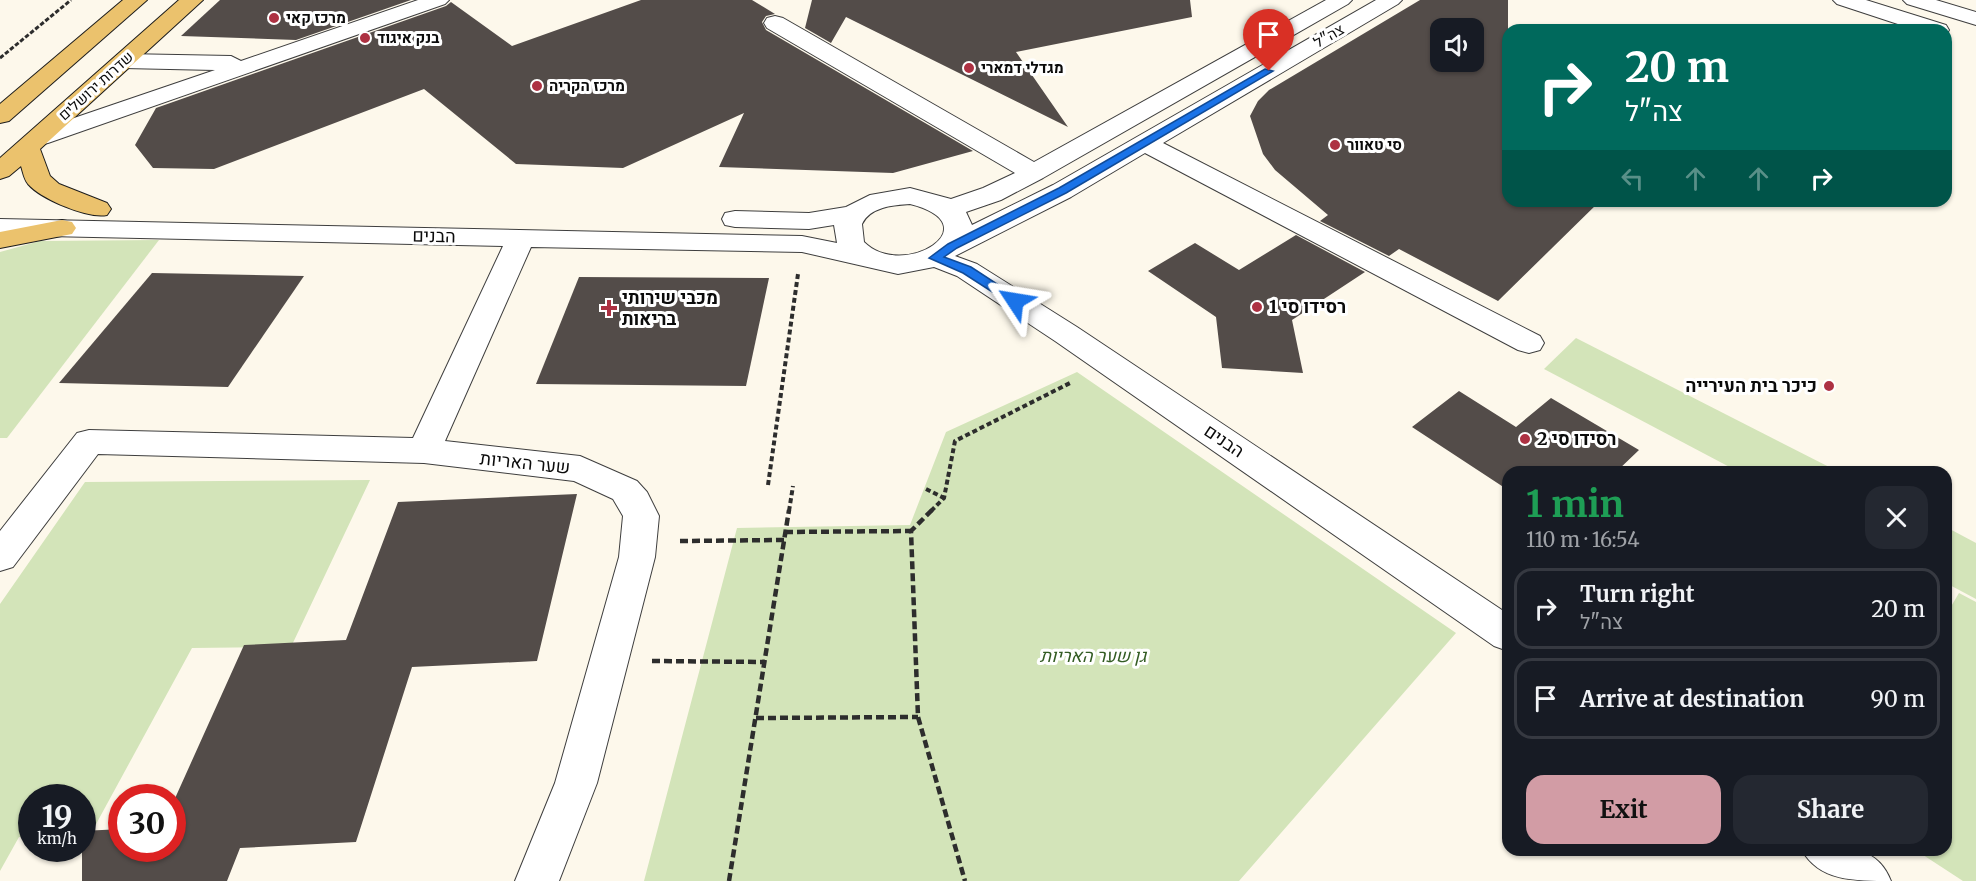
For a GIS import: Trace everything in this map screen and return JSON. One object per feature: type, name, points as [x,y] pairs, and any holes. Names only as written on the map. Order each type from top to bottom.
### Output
[{"type":"main road","points":[[0,116],[136,0]]},
{"type":"main road","name":"שדרות ירושלים","points":[[0,171],[192,0]]},
{"type":"main road","points":[[33,144],[38,179],[51,190],[98,209]]},
{"type":"main road","points":[[0,240],[62,228]]},
{"type":"street","points":[[33,144],[438,0]]},
{"type":"street","name":"צה\"ל","points":[[949,209],[992,194],[1034,173],[1341,0]]},
{"type":"street","name":"צה\"ל","points":[[944,252],[1062,191],[1391,0]]},
{"type":"street","points":[[1844,0],[1931,24]]},
{"type":"street","points":[[1914,0],[1939,24]]},
{"type":"street","points":[[1952,25],[1976,19]]},
{"type":"street","points":[[775,23],[1034,173]]},
{"type":"street","points":[[124,61],[253,64]]},
{"type":"street","points":[[1145,143],[1529,343]]},
{"type":"street","points":[[910,196],[925,198],[949,209],[957,218],[960,227],[958,237],[944,252],[907,264],[893,264],[867,258],[849,242],[847,232],[849,222],[855,214],[879,200],[910,196]]},
{"type":"street","name":"הבנים","points":[[0,207],[809,220],[855,214]]},
{"type":"street","name":"הבנים","points":[[0,227],[802,244],[867,258]]},
{"type":"street","points":[[0,557],[89,442],[424,451],[521,238]]},
{"type":"street","name":"הבנים","points":[[944,252],[967,270],[1110,364],[1502,631]]},
{"type":"street","name":"שער האריות","points":[[424,451],[580,469],[624,490],[635,501],[641,516],[640,541],[576,783],[537,881]]},
{"type":"street","points":[[1833,856],[1869,881]]},
{"type":"path","points":[[0,58],[71,0]]},
{"type":"path","points":[[768,485],[802,244]]},
{"type":"path","points":[[785,532],[911,531],[944,498],[955,441],[1009,412],[1110,364]]},
{"type":"path","points":[[729,881],[794,486]]},
{"type":"path","points":[[926,489],[944,498]]},
{"type":"path","points":[[911,531],[918,717],[965,881]]},
{"type":"path","points":[[640,541],[784,540]]},
{"type":"path","points":[[610,660],[765,662]]},
{"type":"path","points":[[756,718],[918,717]]},
{"type":"green space","points":[[159,240],[7,438],[0,438],[0,252],[40,241]]},
{"type":"green space","points":[[1576,338],[1827,466],[1728,466],[1544,369]]},
{"type":"green space","name":"גן שער האריות","points":[[1077,372],[1456,633],[1239,881],[644,881],[737,528],[910,525],[946,432]]},
{"type":"green space","points":[[370,480],[291,647],[192,648],[118,784],[108,784],[108,802],[96,824],[96,784],[18,784],[18,839],[0,871],[0,604],[85,482]]},
{"type":"green space","points":[[1952,530],[1976,543],[1976,599],[1952,586]]},
{"type":"green space","points":[[1959,593],[1976,602],[1976,881],[1963,881],[1925,856],[1952,856],[1952,605]]},
{"type":"building","name":"מרכז קאי","points":[[220,0],[411,0],[296,40],[181,36]]},
{"type":"building","name":"מרכז הקריה","points":[[641,0],[752,0],[775,14],[766,16],[762,22],[766,30],[973,151],[893,173],[719,167],[744,113],[623,168],[516,164],[424,89],[214,169],[153,168],[135,145],[156,108],[446,6],[451,2],[512,46]]},
{"type":"building","name":"מגדלי דמארי","points":[[812,0],[1190,0],[1192,17],[1016,52],[1068,127],[846,17],[831,43],[805,28]]},
{"type":"building","points":[[1420,0],[1508,0],[1508,24],[1502,24],[1502,207],[1594,207],[1498,301],[1399,249],[1389,256],[1320,221],[1328,215],[1275,170],[1263,154],[1250,116],[1258,101],[1269,90]]},
{"type":"building","name":"רסידו סי 1","points":[[1296,235],[1365,272],[1292,320],[1303,373],[1222,368],[1216,317],[1148,271],[1195,243],[1239,270]]},
{"type":"building","points":[[152,273],[304,276],[228,387],[59,383]]},
{"type":"building","points":[[579,277],[769,278],[746,386],[536,384]]},
{"type":"building","name":"רסידו סי 2","points":[[1459,391],[1516,427],[1551,398],[1639,450],[1622,466],[1502,466],[1502,486],[1412,427]]},
{"type":"building","points":[[577,494],[537,661],[412,667],[356,842],[240,848],[227,881],[82,881],[82,862],[96,862],[96,830],[108,830],[108,862],[186,862],[186,784],[181,784],[244,645],[346,640],[398,502]]},
{"type":"place","name":"מרכז קאי","points":[[274,18]]},
{"type":"place","name":"בנק איגוד","points":[[365,38]]},
{"type":"place","name":"מגדלי דמארי","points":[[969,68]]},
{"type":"place","name":"מרכז הקריה","points":[[537,86]]},
{"type":"place","name":"סי טאוור","points":[[1335,145]]},
{"type":"place","name":"רסידו סי 1","points":[[1257,307]]},
{"type":"place","name":"מכבי שירותי בריאות","points":[[609,308]]},
{"type":"place","name":"כיכר בית העירייה","points":[[1829,386]]},
{"type":"place","name":"רסידו סי 2","points":[[1525,439]]},
{"type":"route","points":[[1015,301],[967,270],[935,258],[952,246],[1062,191],[1269,71]]}]
